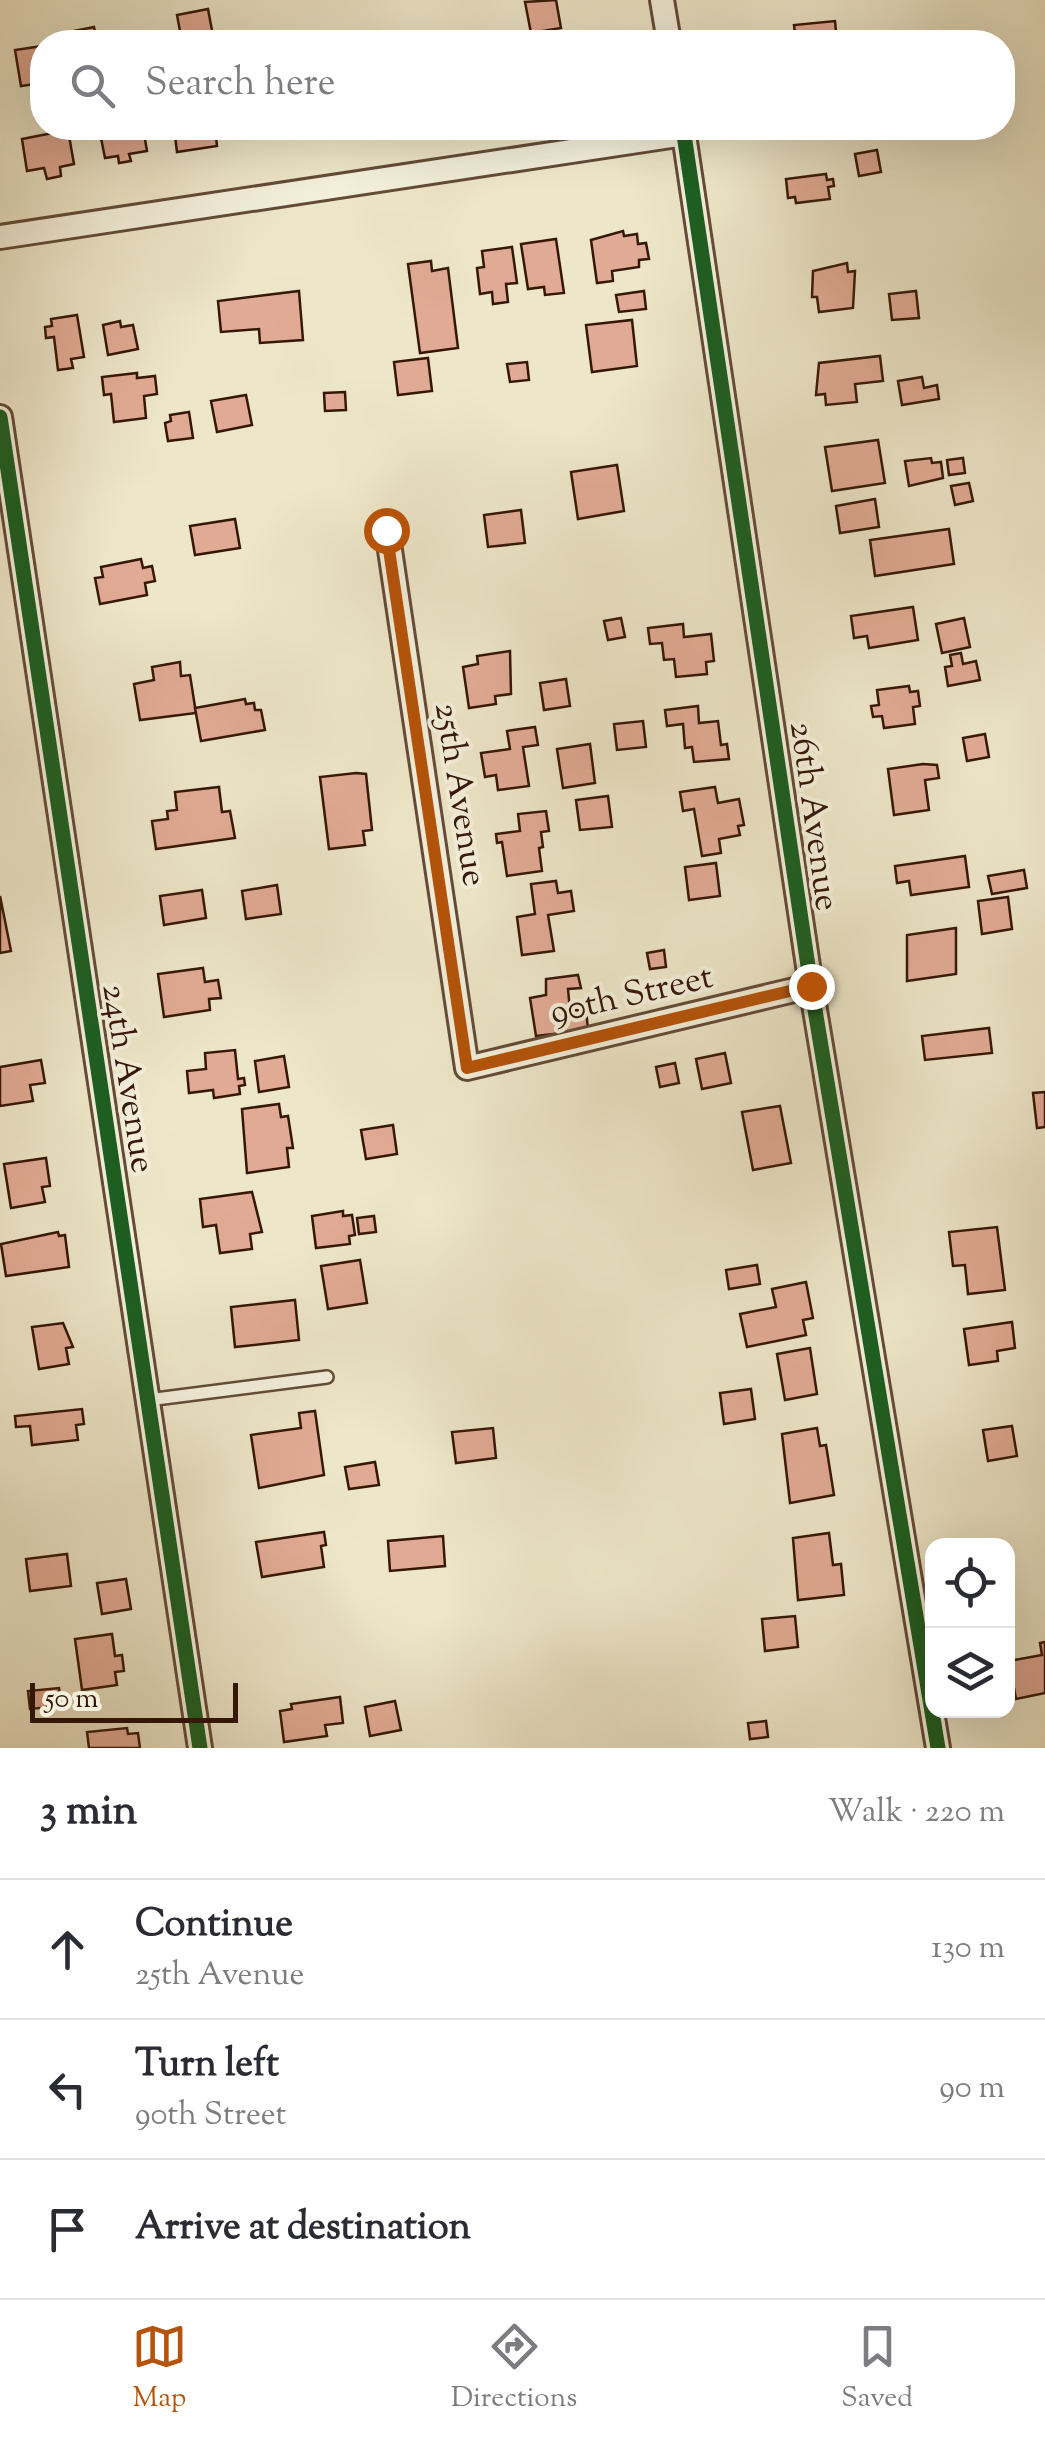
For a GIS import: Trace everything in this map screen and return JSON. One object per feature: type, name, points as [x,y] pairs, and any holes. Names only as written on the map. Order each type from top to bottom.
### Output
[{"type":"street","points":[[662,0],[667,30]]},
{"type":"street","points":[[0,237],[626,140]]},
{"type":"street","name":"26th Avenue","points":[[685,140],[811,986],[938,1748]]},
{"type":"street","name":"24th Avenue","points":[[0,417],[200,1748]]},
{"type":"street","name":"25th Avenue","points":[[386,530],[467,1068]]},
{"type":"street","name":"90th Street","points":[[467,1068],[811,986]]},
{"type":"lane","points":[[148,1400],[326,1377]]},
{"type":"building","points":[[556,0],[561,28],[530,30],[525,2]]},
{"type":"building","points":[[208,9],[212,30],[180,30],[177,15]]},
{"type":"building","points":[[835,21],[836,30],[795,30],[794,25]]},
{"type":"building","points":[[30,48],[30,85],[21,86],[15,50]]},
{"type":"building","points":[[22,139],[70,140],[74,164],[60,167],[61,176],[47,179],[44,168],[27,171]]},
{"type":"building","points":[[101,140],[145,140],[147,151],[129,154],[131,161],[119,163],[118,156],[105,158]]},
{"type":"building","points":[[176,140],[216,140],[217,146],[177,152]]},
{"type":"building","points":[[877,150],[881,172],[859,176],[855,154]]},
{"type":"building","points":[[826,174],[827,180],[833,179],[834,186],[828,187],[830,199],[796,203],[795,197],[788,198],[786,179]]},
{"type":"building","points":[[623,231],[624,236],[637,234],[638,244],[646,243],[649,259],[639,260],[639,267],[612,271],[613,281],[597,283],[591,240]]},
{"type":"building","points":[[556,239],[564,293],[545,295],[544,287],[528,289],[521,244]]},
{"type":"building","points":[[512,247],[517,283],[506,284],[508,302],[493,304],[492,292],[480,294],[477,268],[484,267],[482,251]]},
{"type":"building","points":[[431,261],[432,271],[448,268],[458,348],[420,353],[408,264]]},
{"type":"building","points":[[847,263],[848,272],[855,271],[853,308],[819,312],[817,297],[812,297],[813,271]]},
{"type":"building","points":[[299,291],[303,340],[260,343],[259,329],[221,332],[218,301]]},
{"type":"building","points":[[644,291],[646,309],[619,312],[616,295]]},
{"type":"building","points":[[916,291],[919,318],[892,320],[889,294]]},
{"type":"building","points":[[77,315],[84,357],[71,359],[73,368],[58,370],[54,337],[46,338],[45,327],[52,326],[51,319]]},
{"type":"building","points":[[632,320],[637,366],[592,372],[586,325]]},
{"type":"building","points":[[120,321],[121,327],[133,325],[138,349],[108,355],[103,325]]},
{"type":"building","points":[[880,356],[883,381],[855,384],[857,402],[826,405],[825,394],[816,395],[819,363]]},
{"type":"building","points":[[428,358],[432,391],[398,395],[394,362]]},
{"type":"building","points":[[527,362],[529,380],[510,382],[507,364]]},
{"type":"building","points":[[137,373],[137,378],[155,376],[157,394],[144,396],[146,418],[114,422],[111,394],[104,395],[102,377]]},
{"type":"building","points":[[922,377],[924,388],[937,385],[939,399],[902,405],[898,381]]},
{"type":"building","points":[[345,392],[346,410],[325,411],[324,393]]},
{"type":"building","points":[[246,395],[252,425],[217,432],[211,401]]},
{"type":"building","points":[[189,412],[193,438],[168,441],[165,423],[171,421],[170,415]]},
{"type":"building","points":[[878,440],[885,483],[832,491],[825,447]]},
{"type":"building","points":[[931,458],[932,463],[941,462],[943,478],[909,486],[905,461]]},
{"type":"building","points":[[963,458],[965,473],[949,475],[947,460]]},
{"type":"building","points":[[617,465],[624,511],[578,519],[571,472]]},
{"type":"building","points":[[969,483],[973,501],[955,505],[951,486]]},
{"type":"building","points":[[875,499],[879,527],[840,533],[836,506]]},
{"type":"building","points":[[521,510],[525,543],[488,547],[484,515]]},
{"type":"building","points":[[235,519],[240,548],[195,555],[190,526]]},
{"type":"building","points":[[949,529],[954,564],[875,576],[870,540]]},
{"type":"building","points":[[141,559],[143,568],[152,566],[155,581],[145,583],[147,595],[100,604],[95,578],[103,577],[101,567]]},
{"type":"building","points":[[913,607],[918,640],[869,648],[867,636],[854,638],[851,616]]},
{"type":"building","points":[[621,618],[625,637],[608,640],[604,621]]},
{"type":"building","points":[[964,618],[970,647],[942,653],[936,624]]},
{"type":"building","points":[[683,624],[684,637],[711,634],[714,661],[706,662],[707,674],[676,677],[674,659],[664,660],[662,643],[650,644],[648,628]]},
{"type":"building","points":[[510,651],[511,694],[495,696],[496,704],[469,708],[463,667],[478,664],[477,656]]},
{"type":"building","points":[[961,653],[963,664],[976,661],[980,680],[948,686],[945,667],[952,666],[950,655]]},
{"type":"building","points":[[180,662],[181,676],[190,675],[196,713],[140,720],[134,684],[154,680],[152,667]]},
{"type":"building","points":[[566,679],[570,706],[544,710],[540,683]]},
{"type":"building","points":[[909,686],[910,692],[918,691],[920,706],[913,707],[915,724],[884,728],[882,716],[873,717],[871,706],[879,705],[877,690]]},
{"type":"building","points":[[245,699],[246,704],[254,703],[255,710],[261,710],[265,730],[201,741],[195,708]]},
{"type":"building","points":[[698,706],[699,723],[718,721],[721,745],[727,744],[729,759],[694,762],[692,747],[685,748],[683,724],[667,726],[665,710]]},
{"type":"building","points":[[643,721],[646,747],[617,750],[614,724]]},
{"type":"building","points":[[535,727],[538,745],[523,747],[529,786],[498,790],[496,775],[485,777],[481,753],[510,749],[507,731]]},
{"type":"building","points":[[985,734],[989,757],[967,761],[963,738]]},
{"type":"building","points":[[590,744],[595,783],[563,788],[557,749]]},
{"type":"building","points":[[937,765],[939,778],[925,780],[929,810],[894,815],[888,769]]},
{"type":"building","points":[[366,774],[372,830],[363,831],[365,845],[329,849],[320,777]]},
{"type":"building","points":[[219,787],[222,812],[230,811],[235,838],[156,849],[152,821],[168,819],[167,811],[177,810],[175,792]]},
{"type":"building","points":[[715,787],[718,803],[739,799],[744,825],[738,826],[740,835],[719,839],[721,853],[702,856],[694,809],[683,811],[680,792]]},
{"type":"building","points":[[608,796],[612,827],[580,830],[576,800]]},
{"type":"building","points":[[546,811],[549,831],[541,832],[543,847],[539,848],[542,871],[507,876],[502,842],[497,843],[496,834],[520,831],[518,814]]},
{"type":"building","points":[[965,856],[969,887],[911,895],[909,881],[897,883],[895,866]]},
{"type":"building","points":[[716,863],[720,896],[689,900],[685,867]]},
{"type":"building","points":[[1024,870],[1027,888],[992,894],[988,876]]},
{"type":"building","points":[[556,881],[558,893],[571,891],[574,911],[548,915],[554,951],[522,955],[517,917],[535,914],[531,884]]},
{"type":"building","points":[[277,885],[281,914],[246,919],[242,891]]},
{"type":"building","points":[[202,890],[206,918],[164,925],[160,896]]},
{"type":"building","points":[[0,896],[11,951],[0,953]]},
{"type":"building","points":[[1008,897],[1012,929],[982,934],[978,901]]},
{"type":"building","points":[[956,928],[956,974],[907,981],[907,935]]},
{"type":"building","points":[[664,950],[666,967],[650,969],[647,953]]},
{"type":"building","points":[[203,968],[205,982],[218,980],[221,998],[209,999],[210,1010],[164,1017],[158,974]]},
{"type":"building","points":[[578,975],[581,988],[568,989],[570,1011],[586,1009],[588,1030],[536,1036],[530,998],[546,995],[546,979]]},
{"type":"building","points":[[989,1028],[992,1053],[925,1060],[922,1036]]},
{"type":"building","points":[[235,1050],[238,1079],[244,1078],[245,1085],[239,1086],[240,1094],[214,1098],[213,1090],[189,1093],[187,1071],[206,1069],[205,1053]]},
{"type":"building","points":[[725,1053],[731,1083],[702,1089],[696,1059]]},
{"type":"building","points":[[284,1056],[289,1087],[259,1092],[255,1061]]},
{"type":"building","points":[[41,1060],[45,1083],[30,1085],[33,1101],[0,1106],[0,1067]]},
{"type":"building","points":[[675,1063],[679,1083],[660,1087],[656,1067]]},
{"type":"building","points":[[1045,1092],[1045,1127],[1037,1128],[1033,1093]]},
{"type":"building","points":[[279,1104],[281,1117],[288,1116],[293,1148],[287,1148],[289,1167],[247,1173],[242,1109]]},
{"type":"building","points":[[780,1106],[791,1163],[753,1170],[742,1112]]},
{"type":"building","points":[[393,1125],[397,1154],[366,1159],[361,1130]]},
{"type":"building","points":[[46,1158],[50,1186],[42,1187],[45,1202],[11,1208],[4,1164]]},
{"type":"building","points":[[252,1192],[262,1232],[250,1234],[252,1249],[220,1253],[216,1225],[203,1227],[200,1199]]},
{"type":"building","points":[[343,1211],[343,1216],[352,1215],[355,1235],[349,1236],[350,1244],[316,1248],[312,1216]]},
{"type":"building","points":[[374,1216],[376,1232],[359,1234],[357,1218]]},
{"type":"building","points":[[997,1227],[1005,1290],[968,1294],[965,1265],[953,1266],[949,1232]]},
{"type":"building","points":[[58,1232],[59,1236],[65,1235],[69,1267],[6,1276],[1,1244]]},
{"type":"building","points":[[360,1260],[367,1303],[328,1309],[321,1266]]},
{"type":"building","points":[[757,1265],[760,1284],[729,1289],[726,1270]]},
{"type":"building","points":[[806,1282],[813,1318],[803,1320],[806,1335],[747,1347],[740,1314],[776,1307],[772,1289]]},
{"type":"building","points":[[295,1300],[299,1340],[235,1347],[231,1307]]},
{"type":"building","points":[[1012,1322],[1015,1348],[997,1351],[998,1361],[969,1365],[964,1329]]},
{"type":"building","points":[[63,1323],[73,1347],[66,1348],[69,1364],[39,1369],[32,1327]]},
{"type":"building","points":[[810,1348],[817,1394],[785,1400],[777,1354]]},
{"type":"building","points":[[751,1389],[755,1419],[724,1424],[720,1393]]},
{"type":"building","points":[[82,1409],[84,1424],[76,1425],[78,1440],[32,1445],[30,1426],[16,1427],[15,1416]]},
{"type":"building","points":[[315,1411],[324,1475],[259,1488],[251,1435],[301,1428],[299,1413]]},
{"type":"building","points":[[1012,1426],[1017,1456],[988,1461],[983,1430]]},
{"type":"building","points":[[493,1428],[496,1458],[456,1463],[452,1432]]},
{"type":"building","points":[[817,1428],[820,1446],[826,1445],[834,1495],[790,1503],[782,1434]]},
{"type":"building","points":[[375,1462],[379,1485],[349,1489],[345,1467]]},
{"type":"building","points":[[324,1532],[324,1567],[262,1577],[256,1542]]},
{"type":"building","points":[[829,1533],[833,1565],[841,1564],[844,1595],[798,1600],[793,1538]]},
{"type":"building","points":[[443,1536],[445,1566],[390,1571],[388,1541]]},
{"type":"building","points":[[67,1554],[71,1586],[30,1591],[26,1559]]},
{"type":"building","points":[[126,1579],[131,1609],[102,1614],[97,1583]]},
{"type":"building","points":[[795,1616],[798,1647],[765,1651],[762,1619]]},
{"type":"building","points":[[112,1634],[115,1656],[122,1655],[124,1671],[115,1672],[117,1685],[82,1690],[75,1639]]},
{"type":"building","points":[[1045,1642],[1045,1693],[1016,1699],[1015,1660],[1042,1655],[1040,1643]]},
{"type":"building","points":[[59,1688],[61,1706],[30,1709],[28,1691]]},
{"type":"building","points":[[340,1697],[343,1723],[325,1725],[327,1736],[284,1742],[280,1711],[292,1709],[291,1704]]},
{"type":"building","points":[[395,1701],[401,1730],[370,1736],[365,1707]]},
{"type":"building","points":[[766,1721],[768,1737],[750,1739],[748,1723]]},
{"type":"building","points":[[127,1728],[128,1734],[138,1733],[140,1748],[89,1748],[87,1732]]},
{"type":"cycle path","points":[[685,140],[811,986],[938,1748]]},
{"type":"cycle path","points":[[0,417],[200,1748]]},
{"type":"route","points":[[386,530],[467,1068],[811,986]]}]
